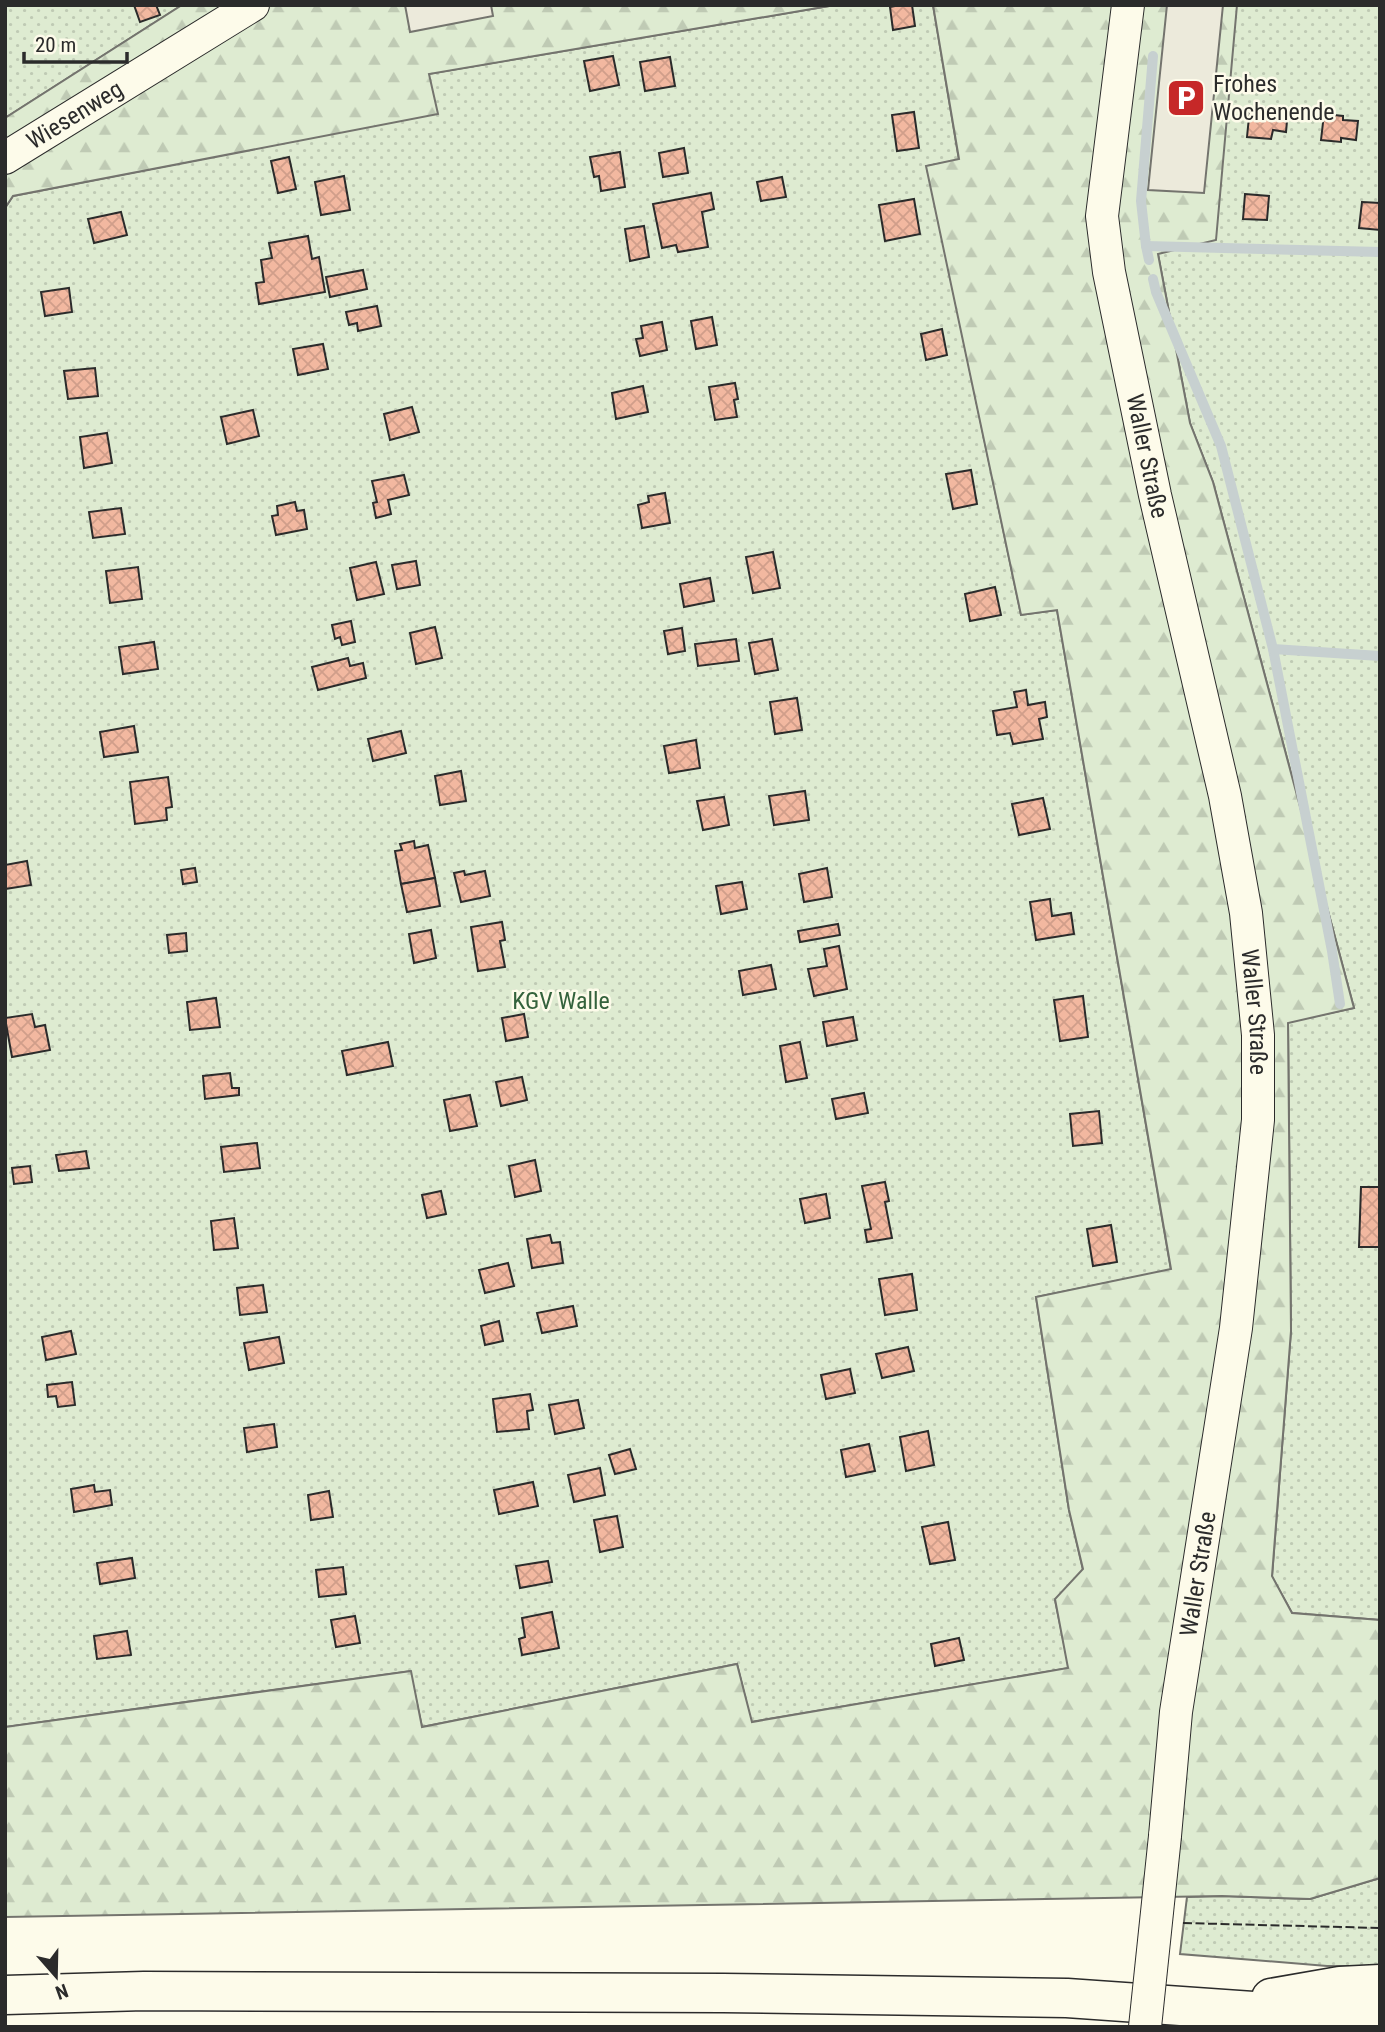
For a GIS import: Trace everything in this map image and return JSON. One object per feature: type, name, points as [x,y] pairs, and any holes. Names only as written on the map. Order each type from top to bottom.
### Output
[{"type":"highway","points":[[1213,2008],[1340,1986],[1380,1984]]},
{"type":"highway","points":[[5,1994],[144,1991],[1067,1997],[1380,2020]]},
{"type":"street","name":"Wiesenweg","points":[[5,158],[253,5]]},
{"type":"street","name":"Waller Straße","points":[[1128,5],[1102,216],[1106,250],[1156,495],[1225,796],[1246,913],[1258,1035],[1258,1120],[1236,1328],[1176,1712],[1145,2027]]},
{"type":"green space","points":[[5,5],[182,5],[5,118]]},
{"type":"green space","points":[[182,5],[835,5],[429,74],[438,114],[13,196],[5,208],[5,118]]},
{"type":"green space","name":"KGV Walle","points":[[835,5],[933,5],[959,160],[927,166],[1021,615],[1057,610],[1171,1270],[1036,1297],[1069,1510],[1083,1570],[1055,1600],[1069,1668],[751,1722],[737,1664],[422,1727],[410,1671],[5,1727],[5,208],[13,196],[437,113],[428,74]]},
{"type":"green space","points":[[933,5],[1237,5],[1216,240],[1158,254],[1190,423],[1213,482],[1354,1008],[1288,1023],[1291,1331],[1272,1576],[1292,1613],[1380,1620],[1380,1878],[1310,1899],[1222,1896],[5,1917],[5,1727],[411,1671],[422,1727],[737,1664],[752,1722],[1068,1668],[1055,1599],[1083,1569],[1069,1510],[1036,1297],[1171,1269],[1057,610],[1021,615],[926,166],[959,159]]},
{"type":"green space","points":[[1148,5],[1380,5],[1380,1620],[1292,1613],[1272,1577],[1291,1331],[1288,1022],[1354,1008],[1213,482],[1190,423],[1158,254]]},
{"type":"green space","points":[[1380,1878],[1380,1966],[1327,1966],[1180,1954],[1187,1897],[1310,1899]]},
{"type":"shaded area","points":[[405,5],[491,5],[493,16],[410,32]]},
{"type":"shaded area","name":"Frohes Wochenende","points":[[1167,5],[1223,5],[1204,193],[1148,190]]},
{"type":"building","points":[[134,5],[156,5],[160,15],[140,22]]},
{"type":"building","points":[[912,5],[915,26],[893,30],[890,7]]},
{"type":"building","points":[[613,56],[619,85],[590,91],[584,61]]},
{"type":"building","points":[[670,57],[675,86],[645,91],[640,62]]},
{"type":"building","points":[[1250,107],[1288,110],[1286,132],[1273,130],[1271,139],[1247,137]]},
{"type":"building","points":[[914,112],[919,148],[897,151],[892,115]]},
{"type":"building","points":[[1324,114],[1358,121],[1356,140],[1321,140]]},
{"type":"building","points":[[684,148],[688,173],[663,177],[659,153]]},
{"type":"building","points":[[620,152],[625,187],[601,191],[599,176],[594,177],[590,157]]},
{"type":"building","points":[[289,157],[296,189],[278,193],[271,161]]},
{"type":"building","points":[[344,176],[350,210],[321,215],[315,182]]},
{"type":"building","points":[[782,177],[786,197],[761,201],[757,182]]},
{"type":"building","points":[[711,193],[714,209],[702,212],[708,247],[678,252],[676,245],[662,248],[653,204]]},
{"type":"building","points":[[1245,194],[1269,196],[1267,220],[1243,219]]},
{"type":"building","points":[[914,199],[920,234],[885,241],[879,205]]},
{"type":"building","points":[[1362,202],[1380,203],[1380,230],[1359,228]]},
{"type":"building","points":[[121,212],[127,235],[94,243],[88,219]]},
{"type":"building","points":[[644,226],[649,257],[630,261],[625,229]]},
{"type":"building","points":[[308,236],[312,259],[319,257],[325,292],[259,304],[256,283],[264,282],[261,260],[272,258],[269,243]]},
{"type":"building","points":[[363,270],[367,289],[330,297],[326,277]]},
{"type":"building","points":[[69,288],[72,312],[45,316],[41,292]]},
{"type":"building","points":[[377,306],[381,326],[358,331],[357,323],[349,325],[346,312]]},
{"type":"building","points":[[712,317],[717,345],[696,349],[691,321]]},
{"type":"building","points":[[662,322],[667,350],[640,356],[636,339],[643,338],[641,326]]},
{"type":"building","points":[[942,329],[947,355],[926,360],[921,334]]},
{"type":"building","points":[[323,344],[328,369],[298,375],[293,349]]},
{"type":"building","points":[[95,368],[98,396],[68,399],[64,371]]},
{"type":"building","points":[[735,383],[737,417],[715,420],[709,387]]},
{"type":"building","points":[[643,386],[648,412],[616,419],[612,393]]},
{"type":"building","points":[[412,407],[419,432],[390,440],[384,414]]},
{"type":"building","points":[[253,410],[259,436],[227,444],[221,417]]},
{"type":"building","points":[[107,433],[112,463],[84,468],[80,437]]},
{"type":"building","points":[[971,470],[977,504],[953,509],[946,474]]},
{"type":"building","points":[[404,475],[409,495],[388,500],[391,514],[376,518],[373,503],[377,502],[372,481]]},
{"type":"building","points":[[665,493],[670,523],[642,528],[638,505],[649,502],[648,496]]},
{"type":"building","points":[[295,502],[297,511],[304,510],[307,529],[276,535],[272,516],[278,515],[277,506]]},
{"type":"building","points":[[121,508],[125,534],[93,538],[89,512]]},
{"type":"building","points":[[773,552],[780,588],[753,593],[746,557]]},
{"type":"building","points":[[416,561],[420,585],[397,589],[392,565]]},
{"type":"building","points":[[376,562],[384,594],[357,600],[350,568]]},
{"type":"building","points":[[138,567],[142,599],[110,603],[106,571]]},
{"type":"building","points":[[710,578],[714,601],[684,607],[680,584]]},
{"type":"building","points":[[995,587],[1001,615],[970,621],[965,594]]},
{"type":"building","points":[[351,621],[355,642],[342,645],[340,637],[335,639],[332,625]]},
{"type":"building","points":[[435,627],[442,658],[416,664],[410,633]]},
{"type":"building","points":[[682,628],[685,651],[668,654],[664,631]]},
{"type":"building","points":[[736,639],[739,661],[698,666],[695,644]]},
{"type":"building","points":[[772,639],[778,670],[755,674],[749,643]]},
{"type":"building","points":[[154,642],[158,669],[123,674],[119,647]]},
{"type":"building","points":[[348,658],[350,666],[363,663],[366,678],[318,690],[312,667]]},
{"type":"building","points":[[1026,690],[1028,705],[1045,702],[1047,717],[1039,719],[1043,739],[1013,744],[1010,733],[997,735],[993,711],[1017,707],[1014,692]]},
{"type":"building","points":[[797,698],[802,730],[775,734],[770,702]]},
{"type":"building","points":[[134,726],[138,752],[104,757],[100,732]]},
{"type":"building","points":[[401,731],[406,753],[373,761],[368,739]]},
{"type":"building","points":[[696,740],[700,768],[669,773],[664,746]]},
{"type":"building","points":[[461,771],[466,801],[440,805],[435,776]]},
{"type":"building","points":[[168,777],[172,807],[166,808],[167,820],[135,824],[130,782]]},
{"type":"building","points":[[805,791],[809,820],[774,825],[769,796]]},
{"type":"building","points":[[724,797],[729,825],[703,830],[697,801]]},
{"type":"building","points":[[1043,798],[1050,829],[1019,835],[1012,804]]},
{"type":"building","points":[[414,841],[415,848],[428,845],[435,878],[401,884],[395,851],[402,850],[400,844]]},
{"type":"building","points":[[27,861],[31,885],[5,889],[5,865]]},
{"type":"building","points":[[195,868],[197,882],[183,884],[181,870]]},
{"type":"building","points":[[827,868],[832,897],[804,902],[799,874]]},
{"type":"building","points":[[464,871],[465,875],[485,871],[490,896],[461,902],[454,873]]},
{"type":"building","points":[[435,878],[440,906],[407,912],[401,884]]},
{"type":"building","points":[[742,882],[747,909],[721,914],[716,886]]},
{"type":"building","points":[[1050,899],[1052,916],[1071,913],[1074,934],[1036,940],[1030,902]]},
{"type":"building","points":[[502,922],[505,940],[500,941],[505,967],[478,971],[471,927]]},
{"type":"building","points":[[838,924],[840,935],[800,942],[798,931]]},
{"type":"building","points":[[431,930],[436,958],[414,963],[409,934]]},
{"type":"building","points":[[186,933],[187,951],[169,953],[167,935]]},
{"type":"building","points":[[839,946],[847,989],[814,996],[808,969],[827,966],[824,949]]},
{"type":"building","points":[[771,965],[776,989],[743,995],[739,971]]},
{"type":"building","points":[[1083,996],[1088,1037],[1060,1041],[1054,1000]]},
{"type":"building","points":[[216,998],[220,1027],[190,1030],[187,1002]]},
{"type":"building","points":[[32,1014],[35,1027],[45,1025],[50,1050],[12,1057],[5,1018]]},
{"type":"building","points":[[524,1014],[528,1037],[506,1041],[502,1018]]},
{"type":"building","points":[[853,1017],[857,1040],[827,1046],[823,1022]]},
{"type":"building","points":[[388,1042],[393,1066],[347,1075],[342,1051]]},
{"type":"building","points":[[800,1042],[807,1078],[786,1082],[780,1046]]},
{"type":"building","points":[[230,1073],[232,1088],[239,1088],[239,1095],[205,1099],[203,1076]]},
{"type":"building","points":[[522,1077],[527,1100],[501,1106],[496,1082]]},
{"type":"building","points":[[864,1093],[868,1113],[836,1119],[832,1099]]},
{"type":"building","points":[[470,1095],[477,1126],[450,1131],[444,1100]]},
{"type":"building","points":[[1099,1111],[1102,1143],[1073,1146],[1070,1114]]},
{"type":"building","points":[[257,1143],[260,1168],[224,1172],[221,1147]]},
{"type":"building","points":[[86,1151],[89,1168],[59,1171],[56,1155]]},
{"type":"building","points":[[535,1160],[541,1191],[515,1197],[509,1166]]},
{"type":"building","points":[[30,1166],[32,1182],[14,1184],[12,1168]]},
{"type":"building","points":[[885,1182],[889,1201],[885,1202],[892,1238],[867,1242],[865,1230],[871,1229],[862,1186]]},
{"type":"building","points":[[1361,1187],[1380,1187],[1380,1247],[1359,1247]]},
{"type":"building","points":[[441,1191],[446,1214],[427,1218],[422,1195]]},
{"type":"building","points":[[826,1194],[830,1218],[805,1223],[800,1199]]},
{"type":"building","points":[[234,1218],[238,1248],[214,1250],[211,1221]]},
{"type":"building","points":[[1111,1225],[1117,1262],[1093,1266],[1087,1229]]},
{"type":"building","points":[[550,1235],[552,1243],[560,1242],[563,1263],[532,1268],[527,1239]]},
{"type":"building","points":[[508,1263],[514,1286],[485,1293],[479,1270]]},
{"type":"building","points":[[912,1274],[917,1310],[885,1315],[879,1279]]},
{"type":"building","points":[[263,1285],[267,1312],[240,1315],[237,1288]]},
{"type":"building","points":[[573,1306],[577,1326],[542,1333],[537,1313]]},
{"type":"building","points":[[499,1321],[503,1341],[485,1345],[481,1326]]},
{"type":"building","points":[[71,1331],[76,1354],[46,1360],[42,1337]]},
{"type":"building","points":[[279,1337],[284,1363],[249,1370],[244,1343]]},
{"type":"building","points":[[908,1347],[914,1371],[882,1378],[876,1354]]},
{"type":"building","points":[[850,1369],[855,1393],[826,1399],[821,1375]]},
{"type":"building","points":[[72,1382],[75,1405],[58,1407],[56,1396],[48,1397],[47,1385]]},
{"type":"building","points":[[530,1394],[533,1410],[527,1411],[529,1429],[497,1432],[493,1399]]},
{"type":"building","points":[[578,1400],[584,1428],[555,1434],[549,1405]]},
{"type":"building","points":[[274,1424],[277,1447],[247,1452],[244,1428]]},
{"type":"building","points":[[928,1431],[934,1465],[906,1471],[900,1437]]},
{"type":"building","points":[[869,1444],[875,1471],[846,1477],[841,1450]]},
{"type":"building","points":[[630,1449],[636,1469],[615,1474],[609,1455]]},
{"type":"building","points":[[600,1468],[605,1495],[574,1502],[568,1475]]},
{"type":"building","points":[[533,1482],[538,1506],[499,1514],[494,1490]]},
{"type":"building","points":[[94,1485],[95,1492],[110,1490],[112,1505],[74,1512],[71,1489]]},
{"type":"building","points":[[329,1491],[333,1517],[311,1520],[308,1495]]},
{"type":"building","points":[[617,1516],[623,1547],[600,1552],[594,1520]]},
{"type":"building","points":[[948,1522],[955,1560],[930,1564],[922,1527]]},
{"type":"building","points":[[132,1558],[135,1578],[100,1584],[97,1563]]},
{"type":"building","points":[[548,1561],[552,1582],[520,1588],[516,1566]]},
{"type":"building","points":[[343,1567],[346,1594],[319,1597],[316,1570]]},
{"type":"building","points":[[552,1612],[559,1648],[522,1655],[519,1639],[525,1637],[522,1618]]},
{"type":"building","points":[[355,1616],[360,1643],[336,1647],[331,1620]]},
{"type":"building","points":[[127,1631],[131,1655],[97,1659],[94,1636]]},
{"type":"building","points":[[959,1638],[964,1660],[935,1666],[931,1644]]},
{"type":"waterway","points":[[1149,260],[1141,201],[1153,56]]},
{"type":"waterway","points":[[1146,246],[1380,252]]},
{"type":"waterway","points":[[1153,279],[1156,292],[1221,446],[1273,649],[1340,1004]]},
{"type":"waterway","points":[[1273,649],[1380,656]]},
{"type":"fence","points":[[1183,1923],[1380,1928]]},
{"type":"place","name":"Frohes Wochenende","points":[[1186,98]]}]
